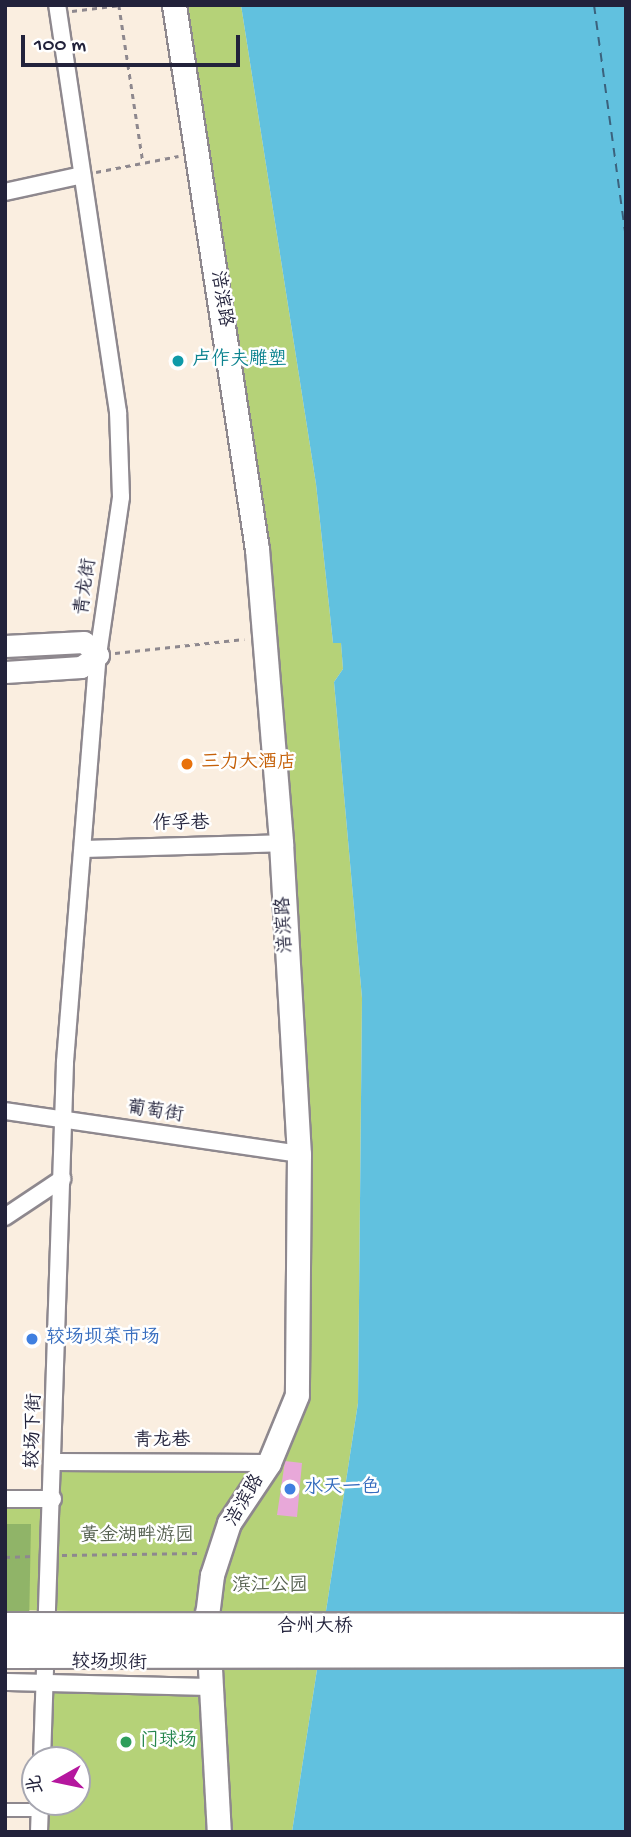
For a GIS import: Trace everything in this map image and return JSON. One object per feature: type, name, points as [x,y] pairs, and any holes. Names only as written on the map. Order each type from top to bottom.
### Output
[{"type":"highway","name":"合州大桥","points":[[5,1627],[626,1628]]},
{"type":"highway","name":"合州大桥","points":[[5,1654],[626,1653]]},
{"type":"main road","name":"涪滨路","points":[[174,5],[251,499],[281,844],[299,1154],[297,1395],[268,1463],[229,1523],[219,1552],[207,1613],[219,1832]]},
{"type":"street","name":"青龙街","points":[[58,9],[118,412],[121,485],[98,655],[63,1121],[62,1179]]},
{"type":"street","points":[[5,192],[82,175]]},
{"type":"street","points":[[5,646],[84,642],[98,655],[81,667],[5,672]]},
{"type":"street","name":"作孚巷","points":[[83,849],[281,844]]},
{"type":"street","name":"葡萄街","points":[[5,1111],[299,1154]]},
{"type":"street","points":[[5,1217],[62,1179]]},
{"type":"street","name":"较场下街","points":[[43,1746],[52,1556],[62,1179]]},
{"type":"street","name":"青龙巷","points":[[55,1462],[268,1463]]},
{"type":"street","points":[[5,1499],[53,1499]]},
{"type":"street","name":"较场坝街","points":[[5,1682],[211,1687]]},
{"type":"path","points":[[58,9],[120,5],[143,162]]},
{"type":"path","points":[[82,175],[197,152]]},
{"type":"path","points":[[98,655],[265,637]]},
{"type":"path","points":[[5,1557],[219,1552]]},
{"type":"green space","name":"滨江公园","points":[[174,5],[241,5],[316,484],[333,643],[341,642],[343,669],[334,682],[362,998],[358,1403],[292,1832],[39,1832],[40,1816],[91,1816],[91,1746],[43,1746],[46,1684],[211,1687],[207,1613],[5,1610],[5,1499],[53,1499],[55,1462],[268,1463],[286,1429],[299,1154],[265,637]]},
{"type":"green space","points":[[5,1524],[31,1524],[29,1627],[5,1627]]},
{"type":"water","points":[[241,5],[626,5],[626,1832],[292,1832],[358,1403],[362,998],[334,682],[343,669],[341,643],[333,643],[316,484]]},
{"type":"building","name":"水天一色","points":[[285,1461],[302,1463],[297,1517],[277,1515]]},
{"type":"ferry route","points":[[594,5],[626,238]]},
{"type":"place","name":"卢作夫雕塑","points":[[178,361]]},
{"type":"place","name":"三力大酒店","points":[[187,764]]},
{"type":"place","name":"较场坝菜市场","points":[[32,1339]]},
{"type":"place","name":"水天一色","points":[[290,1489]]},
{"type":"place","name":"门球场","points":[[126,1742]]},
{"type":"park label","name":"黄金湖畔游园","points":[[137,1537]]}]
